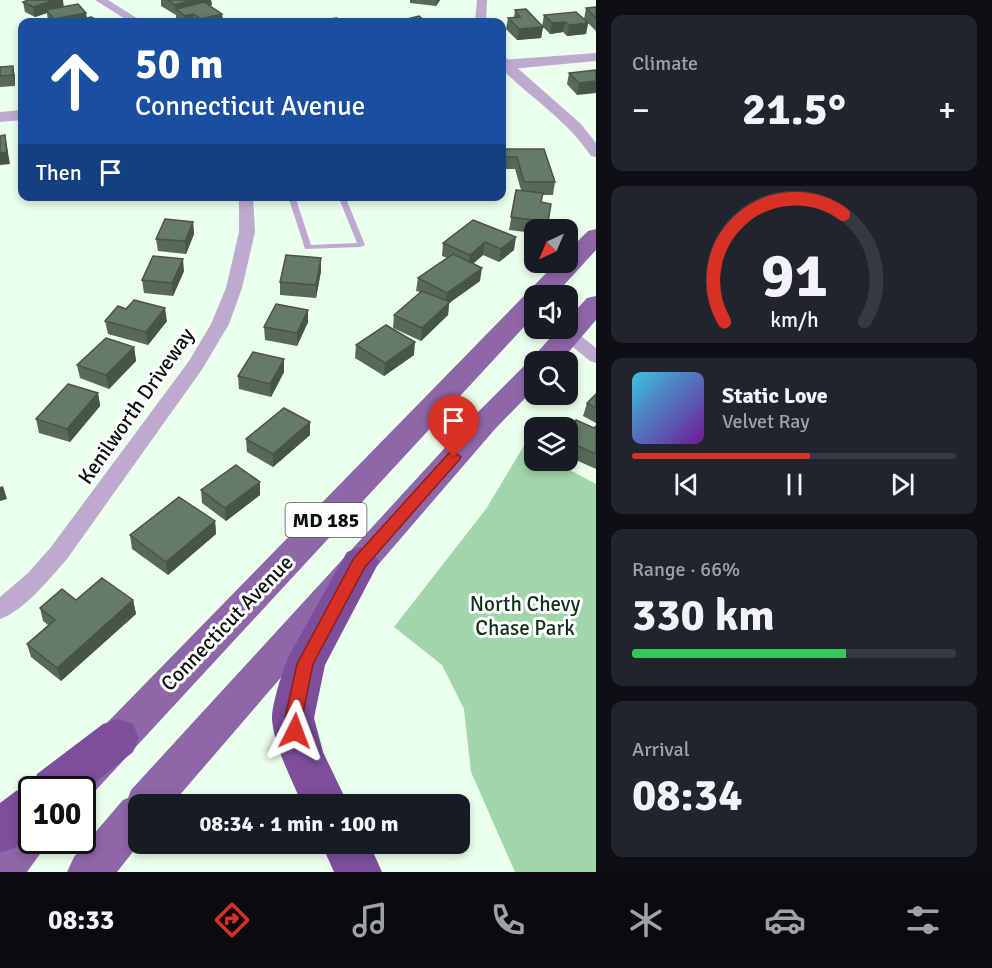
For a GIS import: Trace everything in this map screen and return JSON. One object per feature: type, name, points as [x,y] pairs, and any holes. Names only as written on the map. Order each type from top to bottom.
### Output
[{"type":"highway","points":[[320,794],[302,753],[294,718],[305,664],[360,562]]},
{"type":"highway","points":[[70,776],[118,738]]},
{"type":"highway","points":[[0,831],[18,817]]},
{"type":"highway","points":[[349,854],[358,872]]},
{"type":"main road","points":[[549,285],[596,236]]},
{"type":"main road","points":[[578,325],[596,304]]},
{"type":"main road","name":"Connecticut Avenue","points":[[82,776],[524,312]]},
{"type":"main road","points":[[554,351],[565,339]]},
{"type":"main road","name":"MD 185","points":[[155,794],[485,422],[524,382]]},
{"type":"main road","points":[[89,872],[128,826]]},
{"type":"main road","points":[[0,871],[18,850]]},
{"type":"street","points":[[100,0],[130,18]]},
{"type":"street","points":[[481,18],[482,0]]},
{"type":"street","points":[[506,64],[596,57]]},
{"type":"street","points":[[506,68],[582,134],[596,153]]},
{"type":"street","points":[[0,117],[18,115]]},
{"type":"street","name":"Kenilworth Driveway","points":[[0,610],[36,579],[59,553],[197,364],[220,324],[234,288],[247,232],[246,201]]},
{"type":"street","points":[[574,339],[596,357]]},
{"type":"lane","points":[[293,201],[308,247],[361,245],[343,201]]},
{"type":"green space","name":"North Chevy Chase Park","points":[[524,446],[524,471],[572,471],[596,484],[596,872],[515,872],[471,772],[464,709],[442,665],[394,627],[486,509]]},
{"type":"building","points":[[54,0],[33,7],[23,2]]},
{"type":"building","points":[[168,0],[192,0],[175,5]]},
{"type":"building","points":[[204,2],[222,14],[199,18],[193,14],[185,16],[176,9]]},
{"type":"building","points":[[78,4],[86,13],[53,18],[46,10]]},
{"type":"building","points":[[596,7],[596,18],[586,8]]},
{"type":"building","points":[[526,9],[543,27],[519,29],[508,18],[520,17],[515,10]]},
{"type":"building","points":[[576,12],[588,23],[569,25],[565,22],[552,23],[544,15]]},
{"type":"building","points":[[13,66],[13,75],[0,76],[0,67]]},
{"type":"building","points":[[596,70],[596,81],[579,83],[569,73]]},
{"type":"building","points":[[5,135],[7,152],[0,153],[0,136]]},
{"type":"building","points":[[506,149],[544,149],[555,182],[524,182],[517,157],[506,157]]},
{"type":"building","points":[[516,190],[543,193],[541,202],[551,204],[548,219],[511,217]]},
{"type":"building","points":[[165,219],[193,222],[185,241],[156,239]]},
{"type":"building","points":[[473,220],[516,237],[501,249],[485,242],[470,255],[443,243]]},
{"type":"building","points":[[453,254],[482,268],[447,293],[418,278]]},
{"type":"building","points":[[286,255],[321,258],[316,285],[280,282]]},
{"type":"building","points":[[153,256],[183,259],[172,283],[142,280]]},
{"type":"building","points":[[422,291],[450,302],[422,328],[394,315]]},
{"type":"building","points":[[134,300],[165,308],[146,332],[105,321],[118,306],[126,309]]},
{"type":"building","points":[[276,304],[308,310],[297,333],[264,327]]},
{"type":"building","points":[[386,325],[415,342],[385,363],[356,345]]},
{"type":"building","points":[[106,338],[134,347],[106,375],[77,365]]},
{"type":"building","points":[[253,352],[284,359],[270,384],[238,376]]},
{"type":"building","points":[[68,384],[98,393],[67,429],[36,419]]},
{"type":"building","points":[[596,394],[596,408],[587,403]]},
{"type":"building","points":[[284,408],[310,422],[273,454],[246,439]]},
{"type":"building","points":[[578,421],[594,428],[596,426],[596,454],[578,446]]},
{"type":"building","points":[[236,465],[260,482],[225,508],[201,490]]},
{"type":"building","points":[[179,497],[215,521],[166,562],[130,535]]},
{"type":"building","points":[[102,578],[133,600],[57,668],[27,644],[55,620],[40,608],[62,589],[76,600]]},
{"type":"route","points":[[295,731],[294,718],[305,664],[360,562],[454,457]]}]
